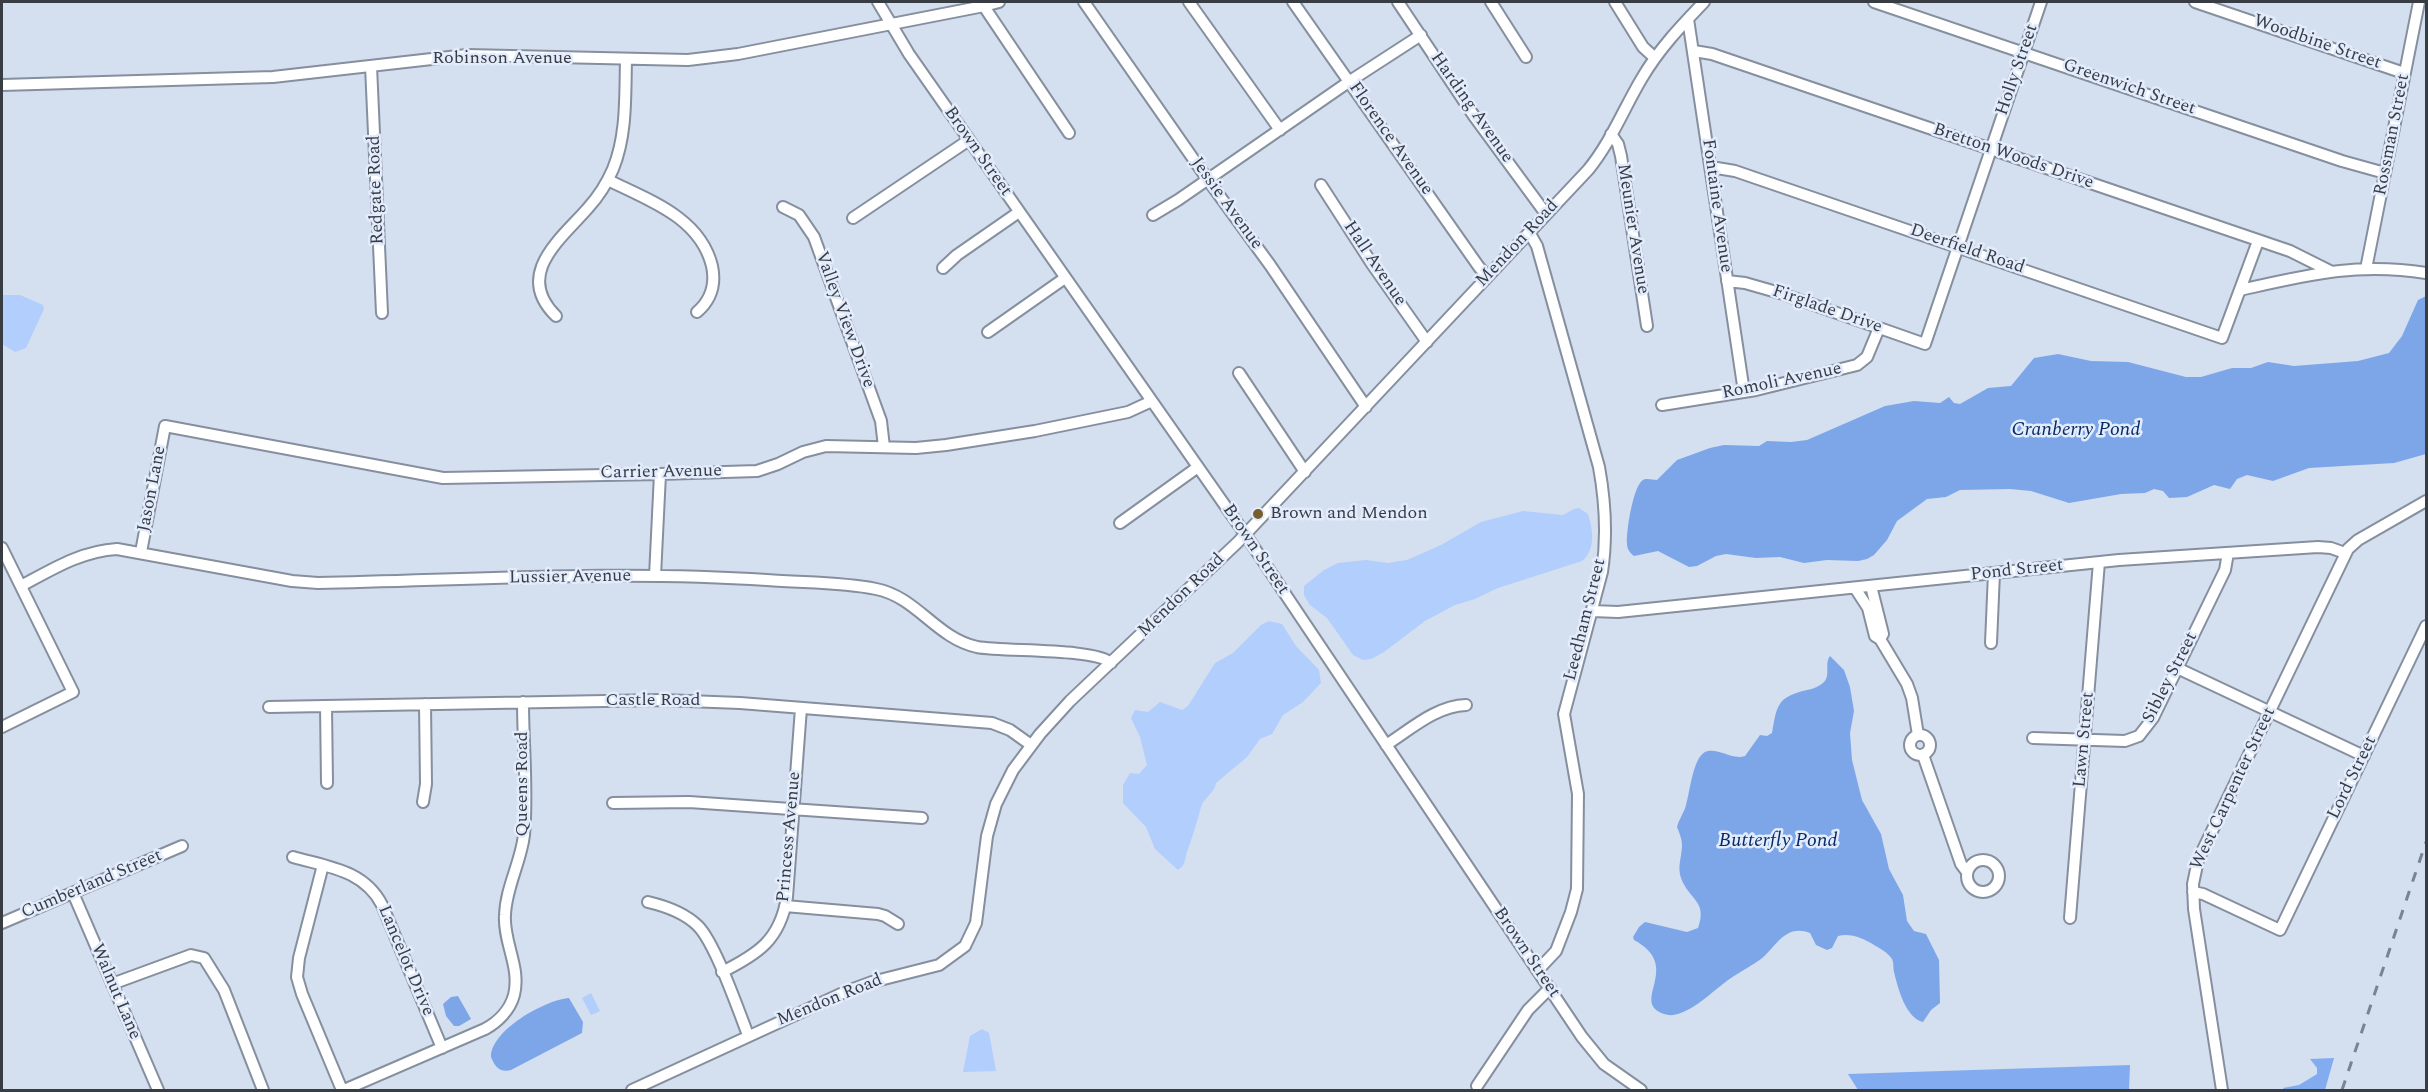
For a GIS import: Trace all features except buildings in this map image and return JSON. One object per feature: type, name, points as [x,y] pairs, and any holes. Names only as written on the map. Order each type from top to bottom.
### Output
[{"type":"street","name":"Brown Street","points":[[878,2],[890,24],[969,140],[1245,534],[1598,1058],[1617,1075],[1641,1090]]},
{"type":"street","name":"Robinson Avenue","points":[[2,85],[273,77],[467,55],[688,60],[720,57],[999,2]]},
{"type":"street","name":"Jessie Avenue","points":[[1084,2],[1270,265],[1366,407]]},
{"type":"street","points":[[1189,2],[1280,130]]},
{"type":"street","name":"Florence Avenue","points":[[1293,2],[1487,276]]},
{"type":"street","name":"Harding Avenue","points":[[1398,2],[1474,116],[1546,214]]},
{"type":"street","points":[[1491,2],[1526,57]]},
{"type":"street","points":[[1615,2],[1643,47],[1655,58]]},
{"type":"street","name":"Mendon Road","points":[[632,1090],[859,986],[939,965],[965,946],[976,923],[987,836],[996,804],[1010,776],[1031,745],[1070,701],[1245,534],[1305,472],[1594,163],[1655,58],[1704,2]]},
{"type":"street","name":"Greenwich Street","points":[[1874,2],[2349,164],[2385,173]]},
{"type":"street","name":"Holly Street","points":[[1925,344],[2041,2]]},
{"type":"street","name":"Woodbine Street","points":[[2195,2],[2404,73]]},
{"type":"street","name":"Rossman Street","points":[[2366,269],[2419,2]]},
{"type":"street","points":[[982,4],[1069,133]]},
{"type":"street","name":"Fontaine Avenue","points":[[1688,19],[1744,392]]},
{"type":"street","points":[[1153,215],[1421,35]]},
{"type":"street","name":"Bretton Woods Drive","points":[[1694,51],[1712,54],[2300,255],[2330,271]]},
{"type":"street","points":[[556,316],[546,305],[541,291],[545,259],[557,239],[590,206],[614,168],[622,138],[626,60]]},
{"type":"street","name":"Redgate Road","points":[[371,66],[382,313]]},
{"type":"street","name":"Meunier Avenue","points":[[1611,134],[1618,144],[1621,156],[1647,326]]},
{"type":"street","points":[[853,218],[969,140]]},
{"type":"street","name":"Deerfield Road","points":[[1711,167],[1735,171],[2222,338],[2240,290]]},
{"type":"street","points":[[608,180],[672,213],[697,236],[710,260],[714,279],[707,302],[697,312]]},
{"type":"street","name":"Hall Avenue","points":[[1321,185],[1372,264],[1428,342]]},
{"type":"street","name":"Valley View Drive","points":[[783,207],[799,215],[814,237],[881,421],[884,447]]},
{"type":"street","points":[[943,268],[957,255],[1019,212]]},
{"type":"street","name":"Leedham Street","points":[[1529,232],[1537,246],[1599,467],[1603,501],[1603,563],[1564,714],[1578,795],[1577,890],[1560,943],[1551,959],[1538,970]]},
{"type":"street","points":[[2240,290],[2258,241]]},
{"type":"street","points":[[2240,290],[2330,271],[2366,269],[2427,273]]},
{"type":"street","points":[[988,332],[1065,278]]},
{"type":"street","name":"Firglade Drive","points":[[1727,281],[1749,284],[1925,344]]},
{"type":"street","name":"Romoli Avenue","points":[[1662,405],[1744,392],[1860,364],[1867,357],[1878,328]]},
{"type":"street","points":[[1239,373],[1305,472]]},
{"type":"street","name":"Carrier Avenue","points":[[165,426],[433,477],[660,474],[757,471],[815,448],[838,445],[931,447],[1035,431],[1135,410],[1152,401]]},
{"type":"street","name":"Jason Lane","points":[[141,552],[165,426]]},
{"type":"street","points":[[1120,523],[1198,467]]},
{"type":"street","points":[[655,576],[660,474]]},
{"type":"street","points":[[2345,553],[2358,540],[2427,501]]},
{"type":"street","name":"Pond Street","points":[[1592,611],[1618,612],[2099,562],[2318,547],[2331,548],[2345,553]]},
{"type":"street","points":[[2,548],[73,692],[2,727]]},
{"type":"street","name":"Lussier Avenue","points":[[21,586],[64,563],[96,551],[117,549],[304,582],[703,576],[877,589],[899,596],[947,636],[969,645],[991,649],[1095,656],[1111,663]]},
{"type":"street","name":"Sibley Street","points":[[2033,738],[2125,741],[2139,736],[2149,724],[2225,570],[2228,553]]},
{"type":"street","name":"West Carpenter Street","points":[[2222,1090],[2193,892],[2198,860],[2345,553]]},
{"type":"street","name":"Lawn Street","points":[[2070,918],[2099,562]]},
{"type":"street","points":[[1992,644],[1994,573]]},
{"type":"street","points":[[1871,586],[1883,634],[1880,639]]},
{"type":"street","points":[[1855,588],[1868,608],[1875,636],[1880,639],[1907,684],[1912,698],[1918,735],[1911,740],[1910,747],[1913,753],[1923,755],[1961,864],[1967,872]]},
{"type":"street","name":"Lord Street","points":[[2193,892],[2199,892],[2280,930],[2427,626]]},
{"type":"street","points":[[2176,668],[2364,756]]},
{"type":"street","name":"Castle Road","points":[[269,707],[680,700],[992,723],[1010,730],[1031,745]]},
{"type":"street","name":"Queens Road","points":[[442,1048],[485,1029],[499,1019],[513,998],[515,971],[505,930],[505,913],[520,860],[524,834],[523,702]]},
{"type":"street","points":[[423,802],[426,784],[425,704]]},
{"type":"street","points":[[1386,745],[1439,711],[1466,705]]},
{"type":"street","points":[[326,706],[327,783]]},
{"type":"street","name":"Princess Avenue","points":[[722,972],[762,949],[780,925],[785,906],[801,708]]},
{"type":"street","points":[[613,802],[689,802],[922,818]]},
{"type":"street","name":"Cumberland Street","points":[[2,923],[182,846]]},
{"type":"street","name":"Lancelot Drive","points":[[293,857],[356,875],[374,891],[442,1048]]},
{"type":"street","points":[[322,865],[299,958],[297,977],[343,1090],[442,1048]]},
{"type":"street","name":"Walnut Lane","points":[[73,893],[158,1090]]},
{"type":"street","points":[[648,902],[671,909],[699,927],[709,942],[748,1035]]},
{"type":"street","points":[[785,906],[878,914],[898,924]]},
{"type":"street","points":[[112,984],[191,956],[200,956],[208,962],[224,990],[264,1090]]},
{"type":"street","points":[[1477,1086],[1528,1010],[1550,988]]},
{"type":"shaded area","points":[[2,295],[20,295],[43,305],[44,309],[26,348],[15,352],[2,344]]},
{"type":"shaded area","points":[[1579,508],[1588,514],[1592,533],[1590,551],[1582,561],[1498,588],[1455,605],[1425,621],[1371,659],[1363,660],[1353,655],[1327,618],[1310,605],[1304,595],[1304,586],[1324,570],[1338,563],[1366,560],[1388,563],[1407,560],[1441,545],[1481,522],[1523,511],[1563,515]]},
{"type":"shaded area","points":[[1269,621],[1282,624],[1296,646],[1319,670],[1321,683],[1303,702],[1283,715],[1272,734],[1260,739],[1247,757],[1216,783],[1214,790],[1202,804],[1184,863],[1178,870],[1155,849],[1146,827],[1123,803],[1123,785],[1130,773],[1139,774],[1147,765],[1140,737],[1131,718],[1135,710],[1148,712],[1160,702],[1182,710],[1188,706],[1215,663],[1233,653],[1261,625]]},
{"type":"shaded area","points":[[591,993],[600,1011],[591,1015],[582,998]]},
{"type":"shaded area","points":[[982,1029],[989,1033],[996,1071],[963,1072],[970,1036]]},
{"type":"shaded area","points":[[2334,1058],[2325,1090],[2284,1090],[2283,1088],[2299,1085],[2317,1074],[2317,1068],[2310,1059]]},
{"type":"shaded area","points":[[2130,1065],[2129,1090],[1858,1090],[1848,1074]]},
{"type":"water","name":"Cranberry Pond","points":[[2426,296],[2426,454],[2394,463],[2309,468],[2273,481],[2247,475],[2237,479],[2230,489],[2214,485],[2187,497],[2169,498],[2163,491],[2154,489],[2145,493],[2121,494],[2069,503],[2031,491],[1960,490],[1946,497],[1927,499],[1897,521],[1887,540],[1874,555],[1858,561],[1827,560],[1804,563],[1780,557],[1756,558],[1726,554],[1689,567],[1658,551],[1634,556],[1628,548],[1631,510],[1639,484],[1644,479],[1657,480],[1677,460],[1710,448],[1724,445],[1759,446],[1767,441],[1807,440],[1885,406],[1914,401],[1940,403],[1949,397],[1954,403],[1960,404],[1988,388],[2011,386],[2034,358],[2058,354],[2091,361],[2128,362],[2186,377],[2201,377],[2232,368],[2251,368],[2268,362],[2294,366],[2358,361],[2389,353],[2402,336],[2418,300]]},
{"type":"water","name":"Butterfly Pond","points":[[1830,656],[1844,670],[1850,687],[1854,711],[1850,733],[1852,760],[1862,800],[1881,834],[1889,869],[1903,895],[1907,921],[1914,931],[1926,934],[1939,960],[1940,1003],[1931,1010],[1923,1022],[1907,1009],[1900,994],[1893,961],[1885,951],[1862,939],[1846,935],[1838,936],[1832,948],[1827,950],[1816,945],[1810,933],[1794,931],[1781,938],[1761,959],[1691,1008],[1672,1015],[1664,1014],[1655,1008],[1652,1001],[1656,972],[1655,961],[1648,950],[1633,937],[1645,922],[1687,932],[1698,928],[1701,912],[1699,906],[1684,885],[1680,874],[1682,843],[1677,827],[1699,759],[1703,753],[1708,751],[1736,757],[1745,756],[1760,735],[1767,736],[1772,733],[1777,709],[1784,699],[1824,682]]},
{"type":"water","points":[[458,996],[471,1019],[459,1026],[454,1026],[446,1016],[443,1004],[451,997]]},
{"type":"water","points":[[569,998],[583,1022],[582,1033],[511,1070],[504,1071],[496,1066],[491,1057],[493,1047],[509,1027],[534,1010]]},
{"type":"railway","points":[[2342,1090],[2426,842]]},
{"type":"place","name":"Brown and Mendon","points":[[1258,514]]}]
